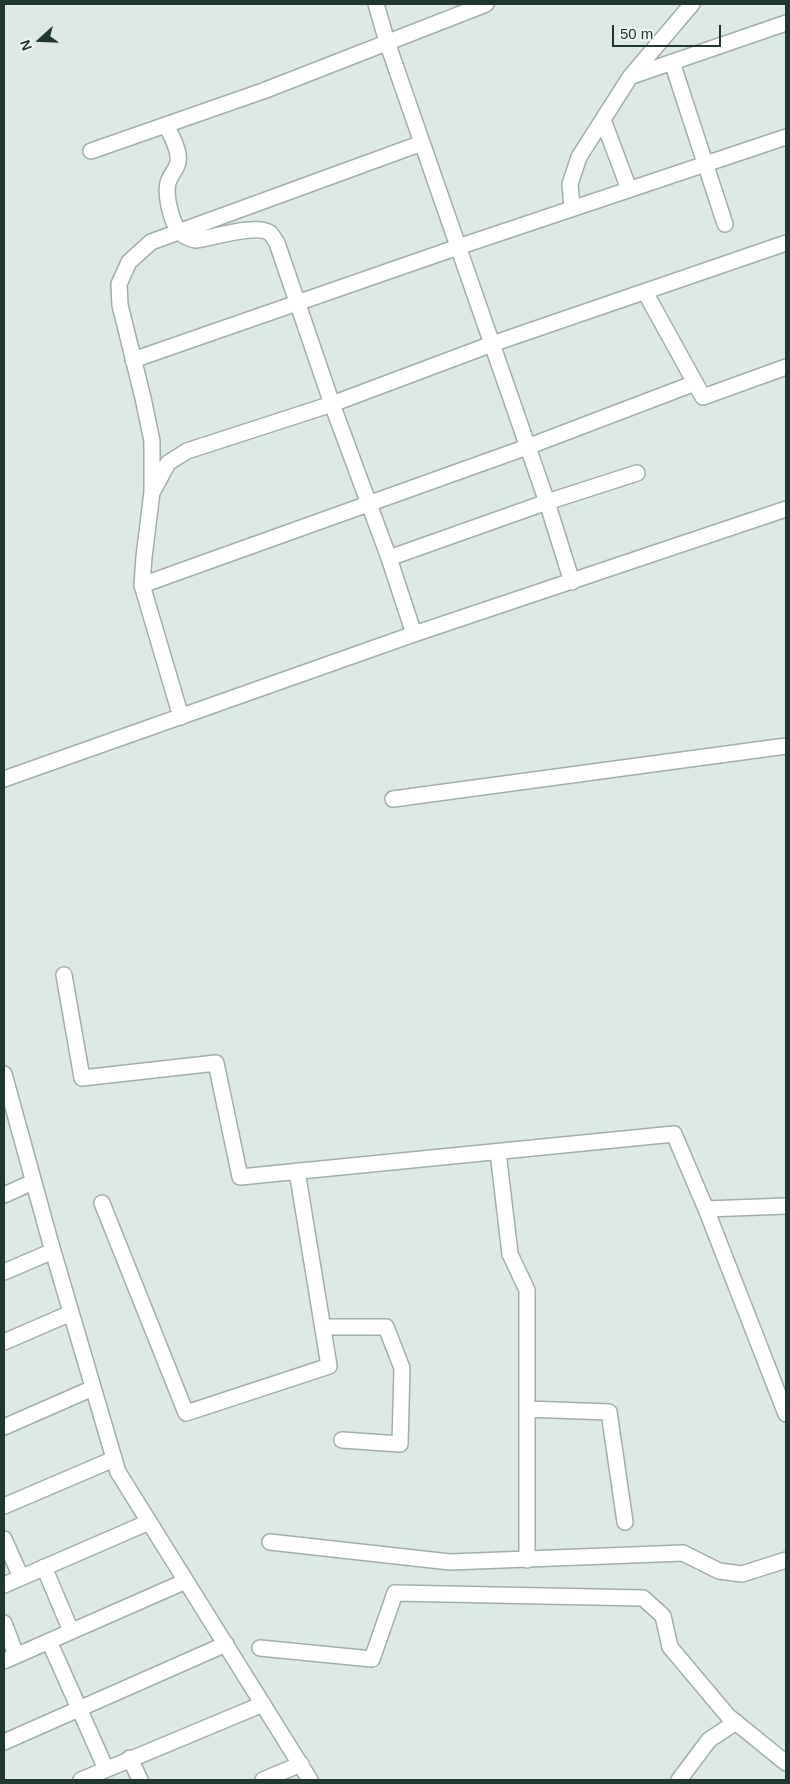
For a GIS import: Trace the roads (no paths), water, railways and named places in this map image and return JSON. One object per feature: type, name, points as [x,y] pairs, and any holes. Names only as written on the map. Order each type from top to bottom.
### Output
[{"type":"street","points":[[376,4],[387,42],[572,582]]},
{"type":"street","points":[[91,151],[263,91],[486,4]]},
{"type":"street","points":[[572,208],[570,184],[579,157],[630,77],[692,4]]},
{"type":"street","points":[[630,77],[786,23]]},
{"type":"street","points":[[672,62],[725,224]]},
{"type":"street","points":[[603,120],[629,189]]},
{"type":"street","points":[[166,125],[178,153],[178,163],[168,183],[167,196],[171,213],[179,232],[196,240],[249,230],[262,230],[270,233],[277,242],[332,404],[389,558],[414,634]]},
{"type":"street","points":[[133,360],[572,208],[786,137]]},
{"type":"street","points":[[181,718],[142,585],[152,492],[152,442],[120,305],[119,284],[130,262],[151,242],[422,143]]},
{"type":"street","points":[[152,492],[168,463],[187,451],[332,404],[492,344],[645,292],[785,249]]},
{"type":"street","points":[[645,292],[703,397],[786,367]]},
{"type":"street","points":[[142,585],[527,447],[695,382]]},
{"type":"street","points":[[389,558],[637,472]]},
{"type":"street","points":[[4,779],[181,718],[414,634],[786,509]]},
{"type":"street","points":[[393,799],[786,746]]},
{"type":"street","points":[[64,976],[82,1078],[216,1063],[240,1176],[674,1134],[706,1209],[786,1414]]},
{"type":"street","points":[[4,1074],[9,1112],[33,1182],[118,1472],[310,1780]]},
{"type":"street","points":[[498,1152],[510,1254],[526,1290],[527,1560]]},
{"type":"street","points":[[102,1203],[186,1413],[329,1366],[297,1171]]},
{"type":"street","points":[[4,1195],[33,1182]]},
{"type":"street","points":[[706,1209],[786,1206]]},
{"type":"street","points":[[4,1272],[53,1251]]},
{"type":"street","points":[[4,1342],[71,1313]]},
{"type":"street","points":[[323,1327],[386,1327],[402,1368],[400,1444],[342,1440]]},
{"type":"street","points":[[4,1427],[93,1388]]},
{"type":"street","points":[[527,1409],[609,1412],[625,1522]]},
{"type":"street","points":[[4,1506],[114,1459]]},
{"type":"street","points":[[4,1585],[149,1522]]},
{"type":"street","points":[[4,1539],[21,1577]]},
{"type":"street","points":[[270,1542],[450,1562],[682,1554],[719,1571],[742,1574],[786,1560]]},
{"type":"street","points":[[44,1567],[71,1631]]},
{"type":"street","points":[[4,1623],[10,1658],[186,1581]]},
{"type":"street","points":[[260,1648],[372,1658],[395,1593],[643,1598],[664,1616],[670,1646],[728,1716],[786,1763]]},
{"type":"street","points":[[49,1641],[106,1768]]},
{"type":"street","points":[[4,1742],[226,1644]]},
{"type":"street","points":[[80,1780],[263,1704]]},
{"type":"street","points":[[679,1780],[709,1740],[736,1722]]},
{"type":"street","points":[[130,1758],[140,1780]]},
{"type":"street","points":[[264,1780],[301,1764]]}]
